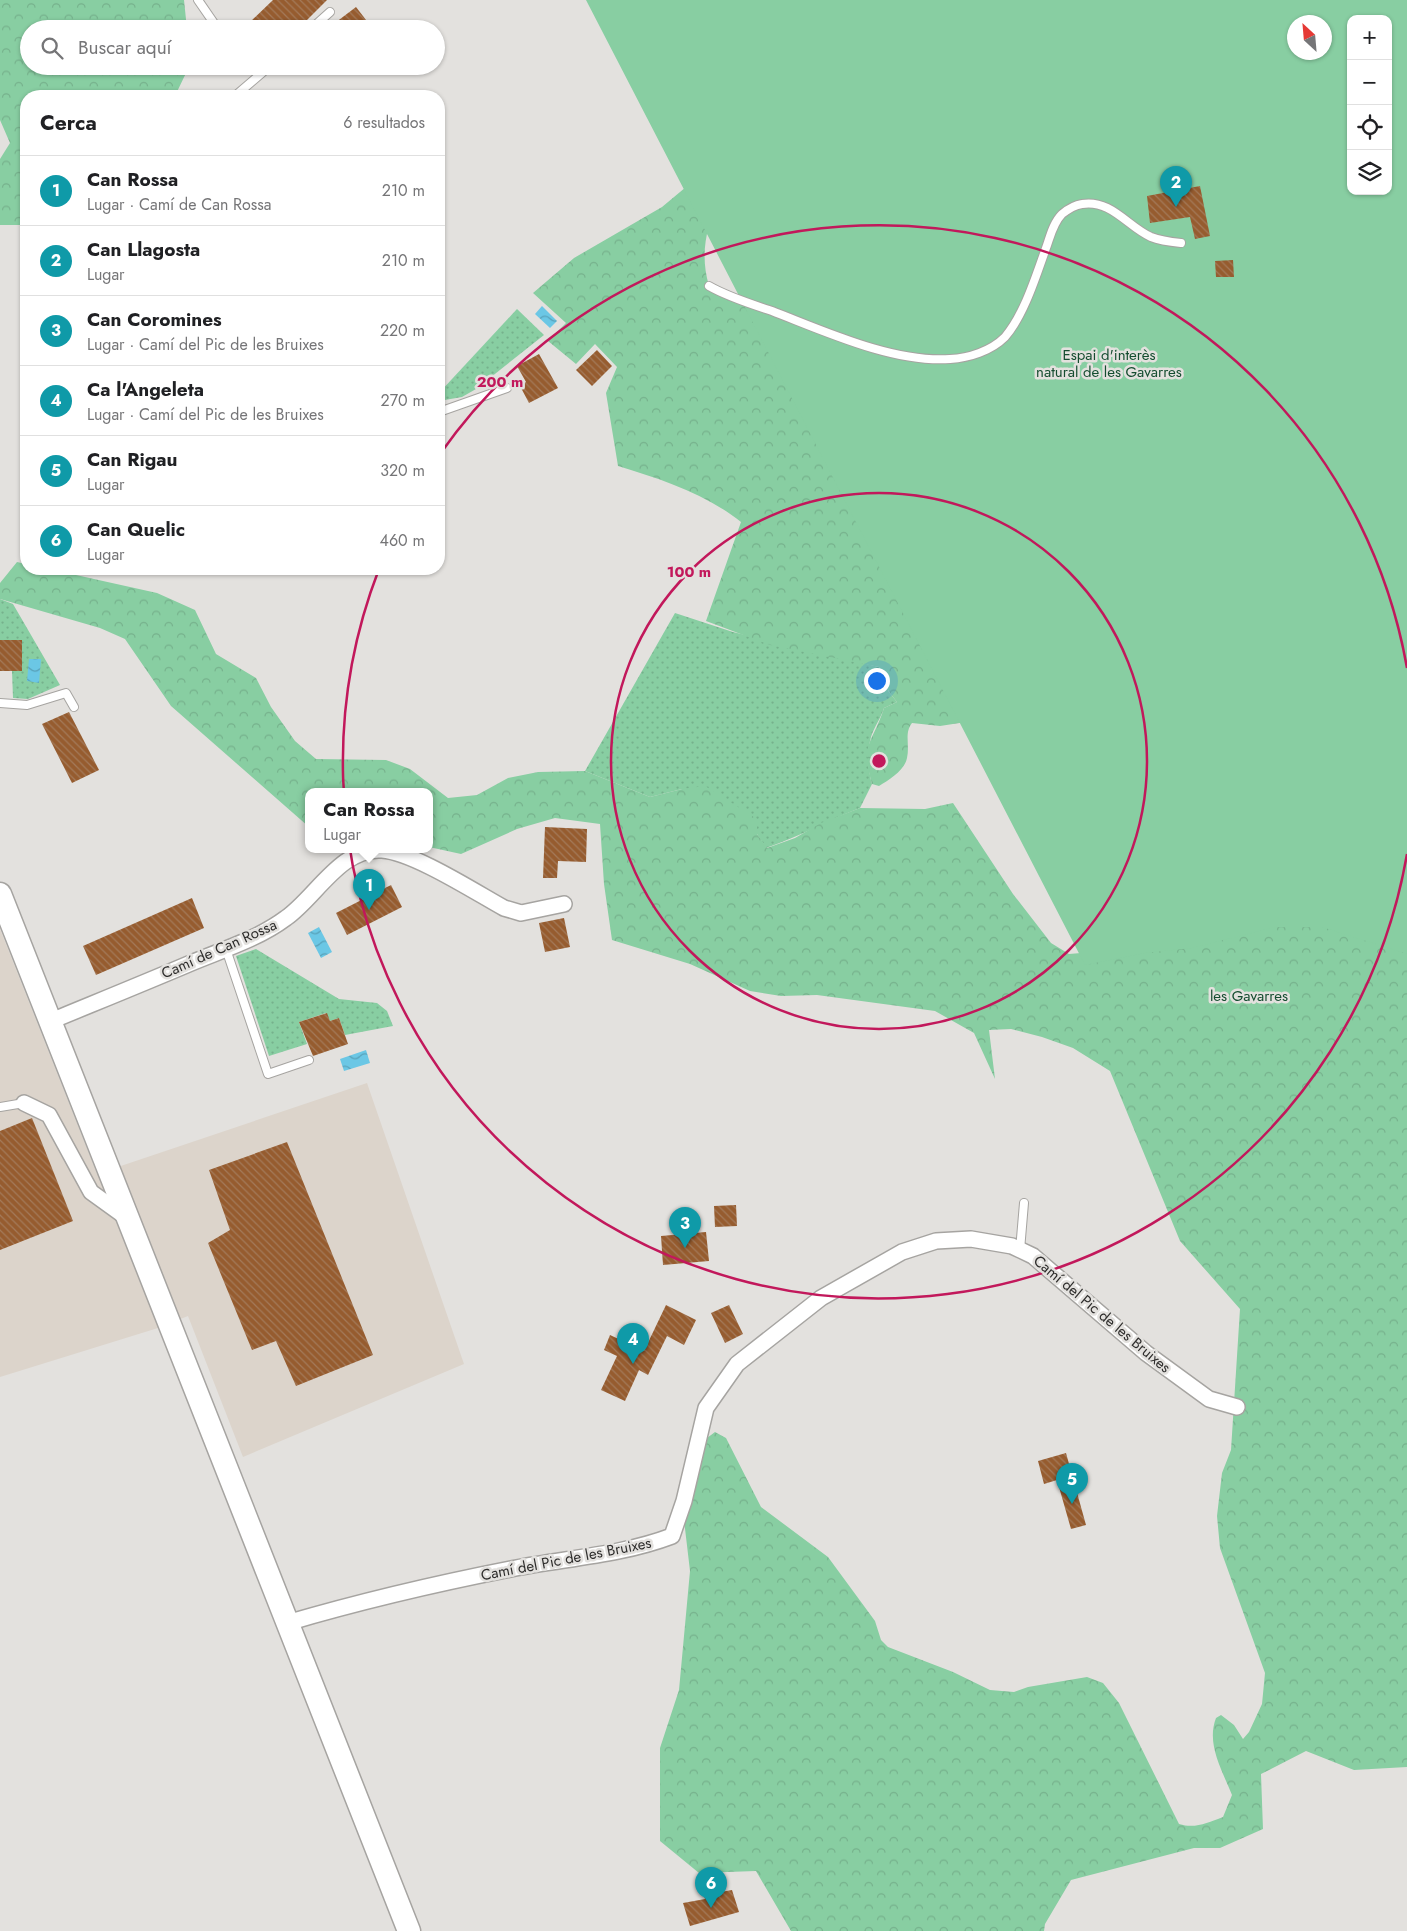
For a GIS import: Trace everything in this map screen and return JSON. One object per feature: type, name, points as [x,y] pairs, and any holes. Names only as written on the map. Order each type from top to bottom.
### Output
[{"type":"main road","points":[[0,894],[409,1931]]},
{"type":"street","name":"Camí de Can Rossa","points":[[51,1021],[226,949],[286,918],[326,881],[337,867],[359,854],[364,853]]},
{"type":"street","name":"Camí de Can Rossa","points":[[392,853],[406,857],[504,908],[521,913],[564,904]]},
{"type":"street","points":[[24,1102],[49,1115],[91,1192],[127,1218]]},
{"type":"street","name":"Camí del Pic de les Bruixes","points":[[287,1623],[342,1606],[516,1568],[643,1547],[672,1536],[684,1501],[706,1408],[737,1364],[821,1298],[902,1252],[936,1241],[971,1239],[1012,1246],[1020,1250],[1044,1265],[1146,1353],[1199,1392],[1209,1399],[1237,1407]]},
{"type":"lane","points":[[198,0],[212,20]]},
{"type":"lane","points":[[321,20],[330,12]]},
{"type":"lane","points":[[242,90],[260,75]]},
{"type":"lane","points":[[709,286],[806,324],[882,350],[914,356],[949,359],[970,356],[992,347],[1004,338],[1017,320],[1052,229],[1061,215],[1074,206],[1083,203],[1105,207],[1151,237],[1167,242],[1181,243]]},
{"type":"lane","points":[[445,408],[508,388]]},
{"type":"lane","points":[[0,703],[27,705],[66,694],[74,707]]},
{"type":"lane","points":[[226,949],[268,1074],[309,1060]]},
{"type":"lane","points":[[0,1107],[24,1102]]},
{"type":"lane","points":[[1020,1250],[1024,1203]]},
{"type":"shaded area","points":[[0,929],[97,1174],[367,1083],[464,1364],[243,1457],[188,1316],[158,1328],[0,1377]]},
{"type":"green space","points":[[0,0],[184,0],[186,20],[20,20],[20,75],[185,75],[178,90],[20,90],[20,225],[0,225],[0,159],[10,143],[0,120]]},
{"type":"green space","name":"Espai d'interès natural de les Gavarres","points":[[586,0],[1407,0],[1407,954],[1322,927],[1275,927],[1192,948],[1145,953],[1085,965]]},
{"type":"green space","points":[[915,0],[992,82],[1287,23],[1287,60],[1332,60],[1331,15],[1407,0],[1392,15],[1347,15],[1347,28],[1037,711],[940,726],[912,723],[908,731],[906,762],[896,774],[879,786],[872,784],[867,759],[869,743],[884,708],[897,702],[889,692],[879,667],[770,645],[706,621],[741,522],[698,495],[667,482],[618,466],[606,393],[617,367],[595,344],[576,364],[548,341],[566,323],[533,293],[574,258],[662,207],[692,182],[717,196],[708,230],[705,251],[706,273],[709,286],[807,325]]},
{"type":"green space","points":[[517,309],[544,335],[476,389],[462,397],[445,400],[445,387]]},
{"type":"green space","name":"les Gavarres","points":[[1407,522],[1407,1767],[1354,1770],[1306,1751],[1261,1774],[1263,1829],[1220,1848],[1194,1848],[1071,1880],[1045,1924],[1044,1931],[791,1931],[756,1871],[699,1873],[660,1841],[660,1748],[679,1690],[690,1571],[684,1520],[703,1441],[715,1432],[726,1438],[761,1507],[828,1557],[875,1621],[881,1640],[888,1647],[953,1672],[990,1690],[1014,1692],[1028,1687],[1087,1677],[1103,1683],[1119,1703],[1179,1824],[1196,1826],[1223,1817],[1232,1795],[1216,1757],[1213,1728],[1216,1718],[1221,1715],[1234,1725],[1243,1739],[1249,1732],[1262,1704],[1265,1673],[1220,1548],[1217,1516],[1222,1473],[1231,1450],[1240,1309],[1180,1241],[1110,1071],[1073,1048],[1042,1037],[1011,1029],[989,1030],[995,1079],[974,1033],[935,1011],[817,995],[781,996],[750,991],[690,964],[612,940],[604,884],[600,824],[555,818],[517,829],[461,854],[433,848],[433,788],[305,788],[305,823],[171,706],[125,639],[100,628],[0,599],[0,583],[17,562],[20,563],[20,575],[76,575],[157,593],[195,610],[216,654],[256,678],[271,707],[295,741],[316,759],[386,760],[410,769],[448,798],[477,795],[508,778],[538,772],[585,771],[650,797],[682,789],[705,786],[757,819],[757,834],[767,848],[795,838],[821,823],[860,808],[925,809],[953,803],[1013,894],[1051,943],[1069,954],[1081,953]]},
{"type":"green space","points":[[0,599],[13,604],[60,685],[28,699],[13,698],[12,671],[0,640]]},
{"type":"green space","points":[[675,613],[733,632],[879,667],[889,692],[897,702],[884,708],[871,737],[869,760],[872,784],[860,808],[766,848],[757,834],[682,789],[650,797],[585,771]]},
{"type":"green space","points":[[256,949],[339,999],[377,1003],[387,1011],[393,1026],[345,1035],[339,1018],[330,1021],[326,1013],[299,1022],[307,1044],[269,1056],[236,956]]},
{"type":"water","points":[[542,306],[557,321],[550,328],[535,314]]},
{"type":"water","points":[[29,659],[41,659],[39,683],[27,681]]},
{"type":"water","points":[[319,927],[332,952],[321,958],[308,933]]},
{"type":"water","points":[[366,1050],[370,1063],[344,1071],[340,1059]]},
{"type":"building","points":[[273,0],[327,0],[307,20],[252,20]]},
{"type":"building","points":[[356,7],[366,20],[339,20]]},
{"type":"building","points":[[1200,186],[1210,236],[1195,239],[1190,217],[1150,223],[1147,196]]},
{"type":"building","points":[[1233,260],[1234,277],[1216,277],[1215,261]]},
{"type":"building","points":[[597,350],[612,366],[592,386],[576,370]]},
{"type":"building","points":[[539,354],[558,388],[529,403],[520,386],[526,382],[517,366]]},
{"type":"building","points":[[0,640],[22,640],[22,671],[0,671]]},
{"type":"building","points":[[69,712],[99,770],[72,783],[42,724]]},
{"type":"building","points":[[545,827],[587,829],[586,862],[558,861],[557,878],[543,878]]},
{"type":"building","points":[[391,885],[402,907],[347,935],[336,913]]},
{"type":"building","points":[[192,898],[204,928],[96,975],[83,946]]},
{"type":"building","points":[[564,918],[570,947],[545,952],[539,923]]},
{"type":"building","points":[[327,1013],[330,1021],[339,1018],[348,1044],[313,1056],[299,1022]]},
{"type":"building","points":[[32,1118],[73,1221],[0,1250],[0,1131]]},
{"type":"building","points":[[287,1142],[373,1355],[296,1386],[276,1341],[252,1350],[208,1243],[230,1230],[209,1170]]},
{"type":"building","points":[[736,1205],[737,1226],[715,1227],[714,1206]]},
{"type":"building","points":[[706,1232],[709,1261],[663,1265],[661,1236]]},
{"type":"building","points":[[666,1305],[696,1320],[684,1345],[667,1336],[648,1375],[639,1370],[625,1401],[601,1390],[617,1356],[604,1350],[610,1335],[644,1351]]},
{"type":"building","points":[[729,1305],[743,1334],[725,1343],[711,1313]]},
{"type":"building","points":[[1066,1453],[1086,1525],[1071,1529],[1057,1480],[1044,1484],[1038,1461]]},
{"type":"building","points":[[732,1890],[739,1912],[690,1926],[683,1903],[705,1899],[704,1895]]},
{"type":"place","name":"Can Llagosta","points":[[1176,207]]},
{"type":"place","name":"Can Rossa","points":[[369,910]]},
{"type":"place","name":"Can Coromines","points":[[685,1248]]},
{"type":"place","name":"Ca l'Angeleta","points":[[633,1364]]},
{"type":"place","name":"Can Rigau","points":[[1072,1504]]},
{"type":"place","name":"Can Quelic","points":[[711,1908]]}]
